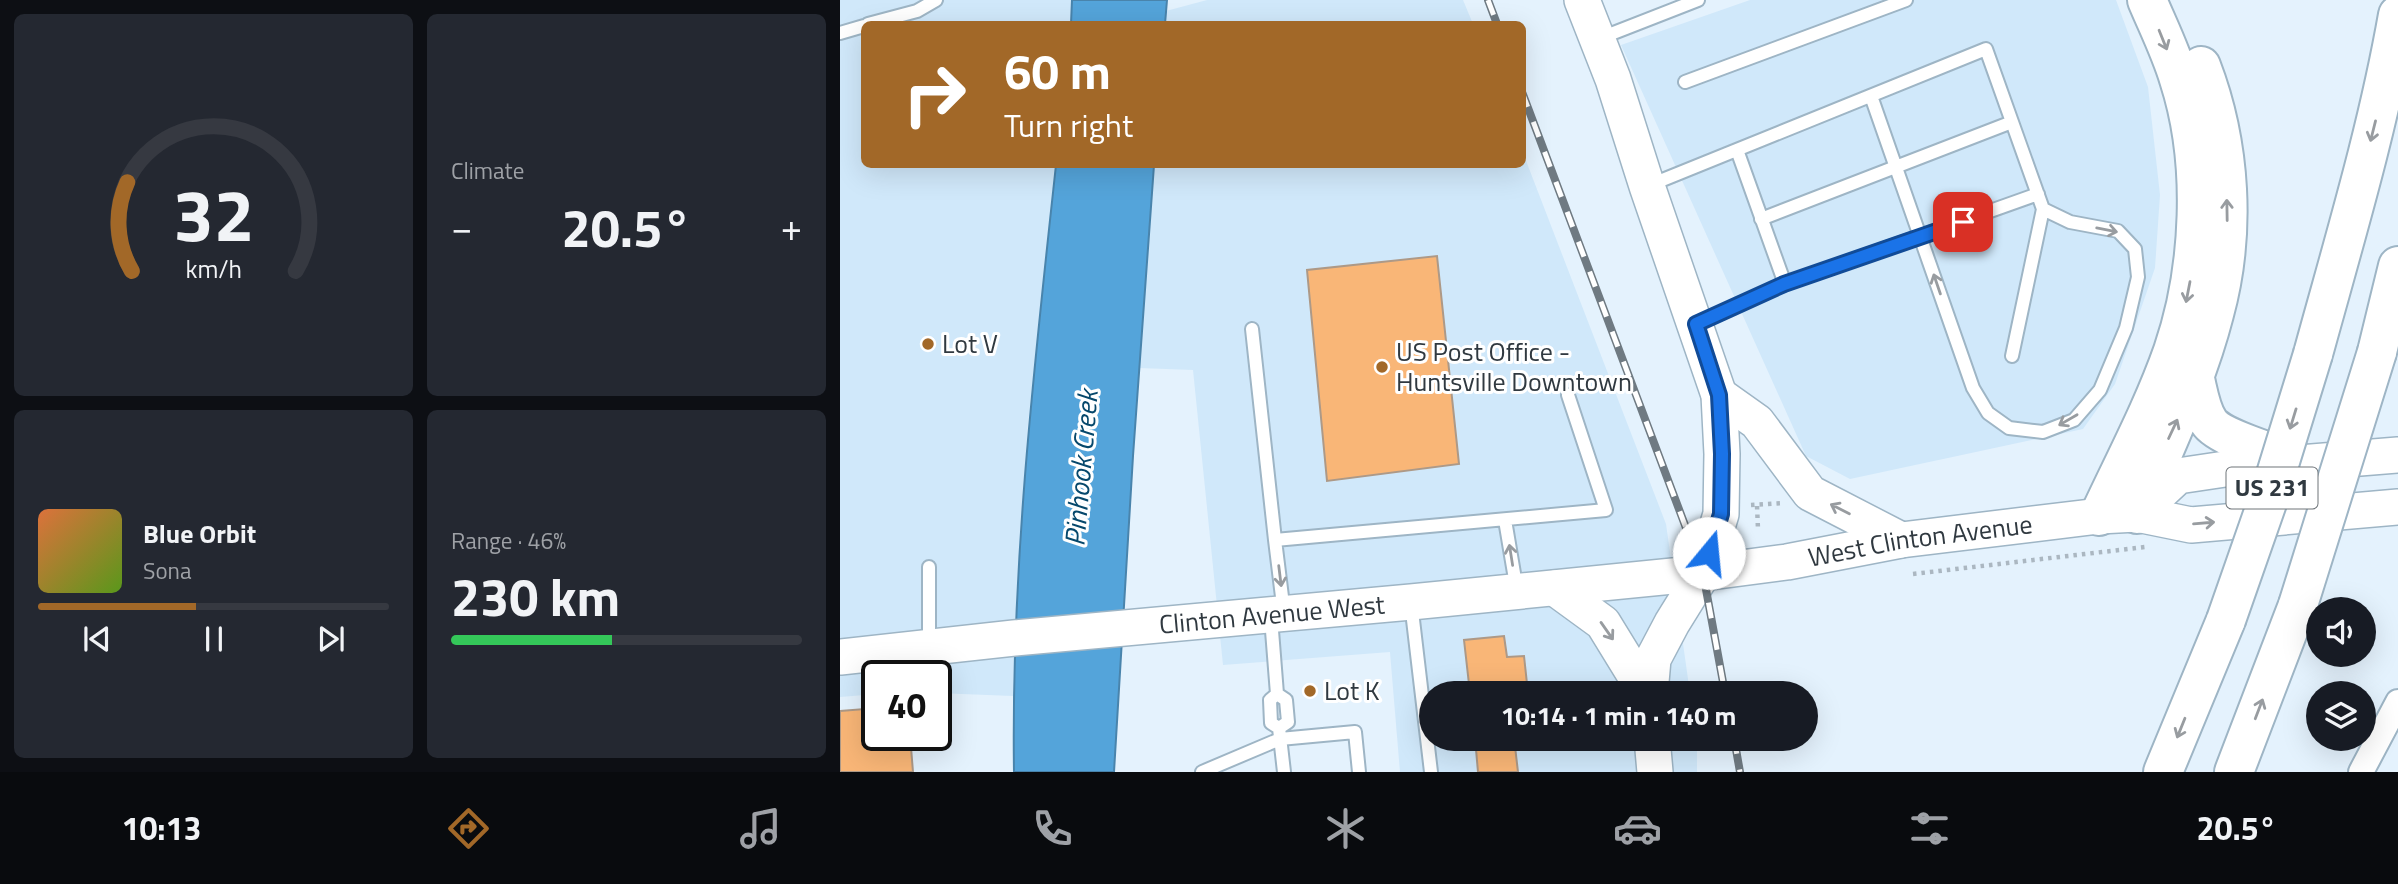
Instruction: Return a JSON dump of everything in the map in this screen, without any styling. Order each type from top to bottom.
[{"type":"highway","points":[[2099,516],[2173,350],[2188,293],[2194,250],[2195,175],[2189,121],[2179,79],[2147,0]]},
{"type":"highway","points":[[2137,514],[2177,422],[2209,334],[2222,280],[2226,247],[2227,195],[2218,126],[2203,71],[2176,0]]},
{"type":"highway","points":[[2384,0],[2389,65]]},
{"type":"highway","name":"US 231","points":[[2164,772],[2226,620],[2269,497],[2313,354],[2356,199],[2389,65],[2398,15]]},
{"type":"highway","name":"US 231","points":[[2234,772],[2298,606],[2377,352],[2398,265]]},
{"type":"highway","points":[[2194,375],[2210,425],[2238,440],[2298,462]]},
{"type":"street","points":[[1582,0],[1613,79],[1719,395],[1721,514],[1703,573],[1653,659],[1650,681]]},
{"type":"street","points":[[1719,395],[1758,422],[1810,493],[1901,540]]},
{"type":"street","points":[[2137,514],[2178,476],[2298,462],[2398,455]]},
{"type":"street","name":"West Clinton Avenue","points":[[1703,573],[1787,562],[1901,540],[2099,516],[2137,514],[2190,524],[2398,507]]},
{"type":"street","name":"Clinton Avenue West","points":[[840,657],[1703,573]]},
{"type":"street","points":[[1555,587],[1603,623],[1640,681]]},
{"type":"street","points":[[2361,772],[2398,702]]},
{"type":"street","points":[[1654,751],[1655,772]]},
{"type":"lane","points":[[880,21],[917,10],[936,0]]},
{"type":"lane","points":[[1598,39],[1698,0]]},
{"type":"lane","points":[[1685,82],[1906,0]]},
{"type":"lane","points":[[840,33],[861,27]]},
{"type":"lane","points":[[1647,186],[1986,50],[2043,209],[2012,356]]},
{"type":"lane","points":[[1871,96],[1973,388],[1988,413],[2009,428],[2043,432],[2074,420],[2100,390],[2126,327],[2138,277],[2135,249],[2118,231],[2070,222],[2043,209]]},
{"type":"lane","points":[[1761,219],[2012,122]]},
{"type":"lane","points":[[1737,150],[1784,284]]},
{"type":"lane","points":[[1696,324],[1784,284],[2038,194]]},
{"type":"lane","points":[[1202,772],[1223,768],[1280,733],[1288,722],[1286,700],[1277,694],[1275,540],[1252,329]]},
{"type":"lane","points":[[1275,540],[1606,510],[1568,396]]},
{"type":"lane","points":[[1505,520],[1517,591]]},
{"type":"lane","points":[[929,566],[929,648]]},
{"type":"lane","points":[[1411,602],[1431,772]]},
{"type":"lane","points":[[1280,733],[1355,732],[1359,772]]},
{"type":"lane","points":[[1280,733],[1284,772]]},
{"type":"path","points":[[1758,529],[1754,505],[1785,503],[1790,500]]},
{"type":"shaded area","name":"Lot V","points":[[840,0],[1072,0],[1071,21],[861,21],[861,168],[1056,168],[1028,424],[1013,696],[952,694],[952,660],[861,660],[861,695],[840,697]]},
{"type":"shaded area","points":[[1207,0],[1463,0],[1472,21],[1165,21],[1166,11]]},
{"type":"shaded area","points":[[1750,0],[2116,0],[2148,87],[2160,195],[2155,268],[2115,384],[2083,429],[1850,479],[1806,456],[1621,45]]},
{"type":"shaded area","points":[[1526,161],[1666,524],[1688,681],[1419,681],[1419,751],[1697,751],[1697,772],[1400,772],[1390,652],[1223,665],[1193,370],[1139,368],[1154,168],[1526,168]]},
{"type":"water","points":[[1072,0],[1167,0],[1165,21],[1071,21]]},
{"type":"water","name":"Pinhook Creek","points":[[1056,168],[1154,168],[1114,772],[1014,772],[1016,620],[1032,392]]},
{"type":"building","name":"US Post Office - Huntsville Downtown","points":[[1437,256],[1459,464],[1327,481],[1307,270]]},
{"type":"building","points":[[1504,636],[1507,657],[1524,656],[1527,681],[1469,681],[1464,640]]},
{"type":"building","points":[[861,709],[861,751],[911,751],[913,772],[840,772],[840,711]]},
{"type":"building","points":[[1476,751],[1516,751],[1518,772],[1478,772]]},
{"type":"railway","points":[[1488,0],[1496,21]]},
{"type":"railway","points":[[1526,103],[1703,573],[1723,681]]},
{"type":"railway","points":[[1736,751],[1740,772]]},
{"type":"place","name":"Lot V","points":[[928,344]]},
{"type":"place","name":"US Post Office - Huntsville Downtown","points":[[1382,367]]},
{"type":"place","name":"Lot K","points":[[1310,691]]},
{"type":"route","points":[[1709,553],[1721,514],[1719,395],[1696,324],[1784,284],[1963,222]]}]
